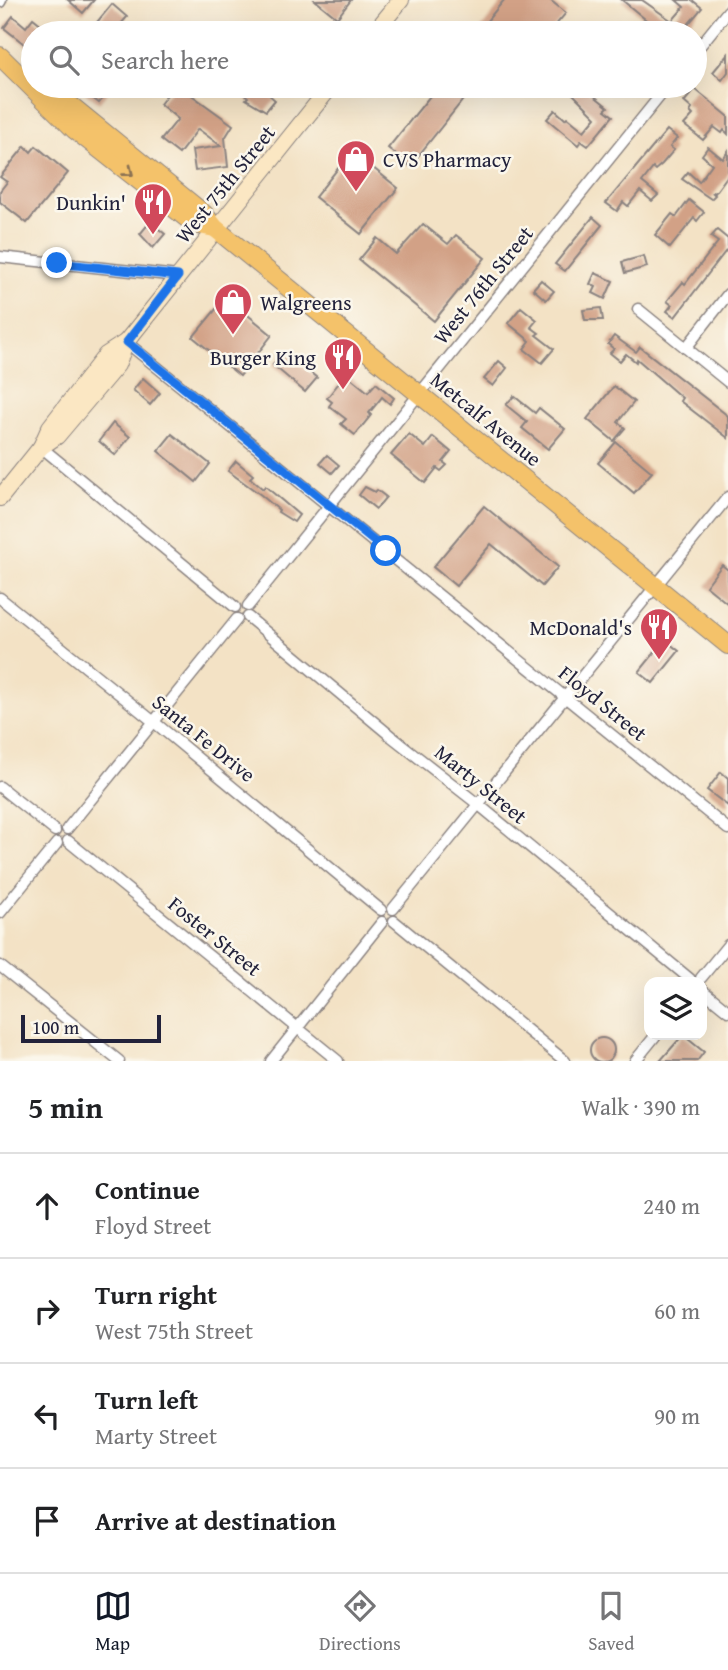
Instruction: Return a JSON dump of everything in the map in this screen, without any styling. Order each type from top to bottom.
[{"type":"main road","points":[[383,21],[401,0]]},
{"type":"main road","name":"Metcalf Avenue","points":[[0,54],[21,68]]},
{"type":"main road","name":"Metcalf Avenue","points":[[0,54],[21,75]]},
{"type":"main road","name":"Metcalf Avenue","points":[[43,98],[75,130],[194,224],[215,228]]},
{"type":"main road","name":"Metcalf Avenue","points":[[62,98],[204,214],[215,228],[728,645]]},
{"type":"main road","name":"West 75th Street","points":[[0,498],[41,447],[57,436],[117,365],[127,342],[215,228],[321,98]]},
{"type":"street","points":[[707,37],[728,11]]},
{"type":"street","name":"West 76th Street","points":[[0,914],[658,98]]},
{"type":"street","points":[[0,257],[178,276]]},
{"type":"street","points":[[686,348],[728,294]]},
{"type":"street","points":[[638,309],[728,382]]},
{"type":"street","name":"Floyd Street","points":[[127,342],[728,829]]},
{"type":"street","name":"Marty Street","points":[[41,447],[392,737],[689,977]]},
{"type":"street","points":[[271,1061],[728,497]]},
{"type":"street","name":"Santa Fe Drive","points":[[0,598],[565,1061]]},
{"type":"street","name":"Foster Street","points":[[0,787],[338,1061]]},
{"type":"street","points":[[696,977],[728,945]]},
{"type":"street","points":[[0,966],[119,1061]]},
{"type":"street","points":[[707,994],[728,1012]]},
{"type":"street","points":[[635,1061],[652,1040]]},
{"type":"building","points":[[68,0],[94,0],[83,13]]},
{"type":"building","points":[[315,0],[351,0],[337,18]]},
{"type":"building","points":[[504,0],[550,0],[566,13],[559,21],[487,21]]},
{"type":"building","points":[[622,0],[642,0],[672,21],[647,21]]},
{"type":"building","points":[[676,0],[692,0],[702,8],[691,21],[672,21],[684,7]]},
{"type":"building","points":[[112,4],[127,17],[124,21],[98,21]]},
{"type":"building","points":[[13,16],[21,23],[21,41],[4,28]]},
{"type":"building","points":[[728,54],[728,72],[722,80],[713,72]]},
{"type":"building","points":[[165,98],[196,98],[233,125],[225,138],[228,167],[195,171],[192,150],[221,146],[198,129],[179,154],[161,140],[178,119],[160,104]]},
{"type":"building","points":[[273,98],[275,100],[266,111],[246,99]]},
{"type":"building","points":[[428,98],[464,98],[410,166],[388,148]]},
{"type":"building","points":[[577,98],[597,98],[608,107],[605,110],[613,116],[588,146],[581,141],[578,145],[547,119],[555,110],[584,131],[596,117]]},
{"type":"building","points":[[687,98],[706,98],[728,116],[728,134],[714,127],[703,140],[684,125],[693,115],[690,112],[692,109],[684,102]]},
{"type":"building","points":[[667,130],[677,138],[670,147],[674,150],[655,170],[653,168],[642,182],[658,195],[652,201],[640,191],[628,206],[623,202],[617,211],[606,203]]},
{"type":"building","points":[[25,146],[31,152],[36,146],[68,173],[27,223],[0,202],[0,191],[7,182],[0,177]]},
{"type":"building","points":[[708,147],[723,159],[728,151],[728,175],[715,193],[712,192],[715,195],[711,199],[682,179],[688,172],[699,182],[712,164],[702,155]]},
{"type":"building","name":"CVS Pharmacy","points":[[352,151],[398,188],[361,234],[315,197]]},
{"type":"building","points":[[689,200],[704,212],[697,221],[694,218],[670,248],[655,235],[672,214],[676,217]]},
{"type":"building","points":[[593,217],[602,225],[565,271],[555,264]]},
{"type":"building","name":"Dunkin'","points":[[150,222],[165,234],[153,248],[140,234]]},
{"type":"building","points":[[423,224],[448,244],[456,235],[485,258],[434,321],[359,260],[377,238],[396,254]]},
{"type":"building","points":[[717,230],[728,239],[728,248],[675,317],[667,311],[672,305],[667,301],[683,282],[685,284],[718,242],[711,237]]},
{"type":"building","points":[[644,256],[647,267],[625,273],[622,262]]},
{"type":"building","points":[[595,273],[613,281],[605,299],[593,293],[596,287],[590,284]]},
{"type":"building","points":[[541,280],[554,291],[546,300],[533,289]]},
{"type":"building","name":"Walgreens","points":[[226,297],[272,335],[240,376],[193,337]]},
{"type":"building","points":[[521,307],[537,320],[531,327],[539,333],[536,335],[554,349],[542,363],[524,349],[530,341],[508,323]]},
{"type":"building","points":[[601,308],[603,320],[585,320],[583,310]]},
{"type":"building","points":[[614,336],[636,352],[640,347],[728,416],[728,438],[680,401],[682,398],[637,359],[636,362],[626,354],[620,361],[610,353],[614,349],[608,344]]},
{"type":"building","points":[[285,352],[317,378],[305,392],[273,365]]},
{"type":"building","points":[[499,361],[507,368],[493,386],[484,379]]},
{"type":"building","points":[[346,374],[368,392],[376,383],[394,398],[390,404],[382,397],[355,435],[341,424],[346,419],[329,406],[332,402],[327,398]]},
{"type":"building","points":[[143,378],[160,393],[150,405],[133,390]]},
{"type":"building","points":[[614,386],[634,402],[618,422],[625,428],[614,441],[587,419]]},
{"type":"building","points":[[514,396],[535,413],[539,408],[565,429],[548,449],[522,428],[527,422],[506,405]]},
{"type":"building","points":[[113,423],[130,437],[115,455],[99,441]]},
{"type":"building","points":[[172,434],[210,464],[196,482],[158,451]]},
{"type":"building","points":[[409,434],[425,447],[433,437],[451,452],[443,462],[447,465],[441,471],[437,468],[425,483],[391,455]]},
{"type":"building","points":[[616,442],[652,472],[634,493],[598,463]]},
{"type":"building","points":[[327,455],[339,465],[332,473],[320,463]]},
{"type":"building","points":[[236,461],[253,475],[250,478],[263,489],[265,486],[299,515],[294,522],[228,471]]},
{"type":"building","points":[[365,487],[375,492],[377,490],[386,497],[376,509],[359,495]]},
{"type":"building","points":[[484,506],[558,567],[542,586],[491,544],[456,586],[433,567]]},
{"type":"building","points":[[722,565],[728,570],[728,604],[706,586]]},
{"type":"building","name":"McDonald's","points":[[665,640],[679,651],[653,683],[639,672]]},
{"type":"building","points":[[721,772],[728,778],[728,806],[707,790]]},
{"type":"building","points":[[598,1039],[606,1039],[613,1046],[613,1054],[606,1061],[598,1061],[591,1054],[591,1046]]},
{"type":"building","points":[[679,1040],[689,1040],[704,1052],[697,1061],[660,1061]]},
{"type":"place","name":"CVS Pharmacy","points":[[356,193]]},
{"type":"place","name":"Dunkin'","points":[[153,236]]},
{"type":"place","name":"Walgreens","points":[[233,336]]},
{"type":"place","name":"Burger King","points":[[343,391]]},
{"type":"place","name":"McDonald's","points":[[659,661]]},
{"type":"route","points":[[57,263],[178,276],[127,342],[386,551]]}]
